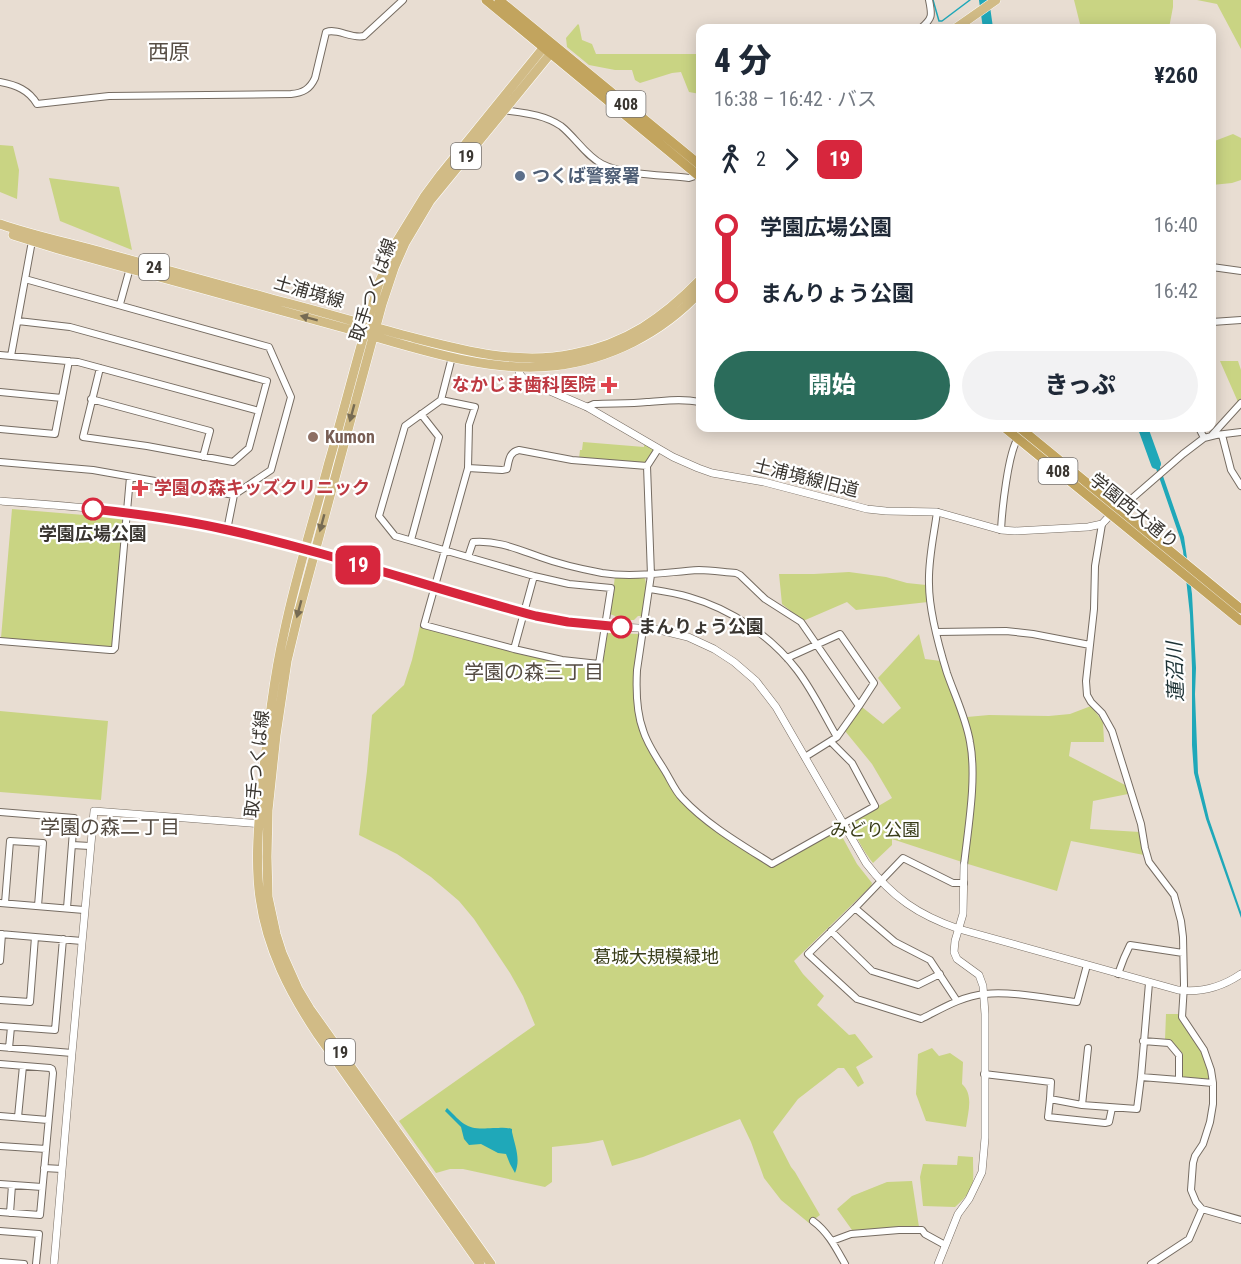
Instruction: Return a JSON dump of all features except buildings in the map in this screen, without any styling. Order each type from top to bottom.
[{"type":"highway","name":"408","points":[[486,0],[549,48],[696,169]]},
{"type":"highway","name":"408","points":[[499,0],[549,48]]},
{"type":"highway","name":"学園西大通り","points":[[1010,432],[1175,555],[1241,609]]},
{"type":"highway","name":"学園西大通り","points":[[1025,432],[1180,571],[1241,621]]},
{"type":"main road","points":[[962,24],[993,2]]},
{"type":"main road","name":"取手つくば線","points":[[480,1264],[297,1003],[282,974],[268,936],[260,897],[258,857],[286,661],[310,551],[370,331],[394,268],[415,224],[447,178],[549,48]]},
{"type":"main road","name":"土浦境線","points":[[0,224],[452,357],[503,366],[572,355],[612,344],[651,324],[696,284]]},
{"type":"main road","name":"土浦境線","points":[[0,230],[130,268],[370,331],[544,366],[574,363],[615,351],[664,324],[696,296]]},
{"type":"main road","name":"取手つくば線","points":[[263,824],[270,905],[279,944],[298,989],[324,1031],[491,1264]]},
{"type":"street","points":[[0,82],[23,89],[32,96],[37,104],[109,96],[300,93],[312,85],[315,78],[326,32],[331,30],[359,38],[364,36],[403,0]]},
{"type":"street","points":[[926,24],[932,14],[929,0]]},
{"type":"street","points":[[500,109],[534,114],[549,119],[561,127],[599,163],[612,168],[689,178],[696,174]]},
{"type":"street","points":[[11,356],[32,241]]},
{"type":"street","points":[[120,304],[130,268]]},
{"type":"street","points":[[1216,268],[1241,271]]},
{"type":"street","points":[[0,462],[93,470],[234,495],[271,470],[291,397],[269,347],[25,279]]},
{"type":"street","points":[[1216,322],[1241,320]]},
{"type":"street","points":[[18,321],[70,327],[267,381],[281,374]]},
{"type":"street","points":[[0,355],[69,361],[259,411]]},
{"type":"street","points":[[441,400],[475,407],[469,425],[468,468],[445,550],[434,587],[424,625],[562,660],[599,664],[611,588],[569,584],[534,576],[468,557],[445,550],[411,540],[395,536],[380,516],[405,426],[441,400],[452,357]]},
{"type":"street","points":[[0,429],[55,434],[69,361]]},
{"type":"street","name":"土浦境線旧道","points":[[518,362],[518,373],[529,382],[587,407],[658,449],[712,473],[764,482],[867,509],[937,512],[1001,530],[1088,527],[1102,524]]},
{"type":"street","points":[[100,368],[83,436],[233,462],[249,448],[267,381]]},
{"type":"street","points":[[0,393],[62,398]]},
{"type":"street","points":[[91,399],[210,431],[203,457]]},
{"type":"street","points":[[587,407],[594,404],[678,400],[696,401]]},
{"type":"street","points":[[1216,429],[1241,403]]},
{"type":"street","points":[[411,540],[439,437],[421,414]]},
{"type":"street","points":[[1203,432],[1208,437]]},
{"type":"street","points":[[1213,432],[1102,524],[1096,556],[1094,609],[1086,681],[1091,702],[1102,713],[1112,731],[1138,814],[1149,862],[1174,895],[1181,921],[1184,937],[1182,1017],[1204,1050],[1213,1083],[1210,1122],[1203,1144],[1193,1163],[1191,1190],[1202,1209],[1241,1220]]},
{"type":"street","points":[[1208,437],[1241,432]]},
{"type":"street","points":[[1222,435],[1231,470],[1241,486]]},
{"type":"street","points":[[1001,530],[1008,477],[1015,442],[1018,438]]},
{"type":"street","points":[[658,449],[647,466],[651,575],[637,677],[639,717],[643,732],[653,751],[681,797],[705,818],[772,864],[875,806],[852,762],[831,742]]},
{"type":"street","points":[[468,468],[507,469],[512,453],[519,450],[572,460],[647,466]]},
{"type":"street","points":[[0,641],[113,650],[115,648],[130,477]]},
{"type":"street","points":[[227,530],[234,495]]},
{"type":"street","points":[[0,501],[126,512],[227,530],[310,551],[524,613],[568,622],[666,631],[688,637],[714,649],[756,681],[770,698],[866,863],[880,881],[917,911],[935,921],[958,929],[1184,991],[1215,987],[1241,974]]},
{"type":"street","points":[[937,512],[930,559],[930,602],[947,673],[967,728],[971,748],[971,788],[964,865],[963,914],[954,946],[957,959],[979,975],[982,981],[985,1138],[982,1172],[969,1199],[958,1214],[938,1264]]},
{"type":"street","points":[[468,557],[473,542],[491,542],[542,558],[616,575],[651,575],[701,570],[736,573],[765,599],[801,622],[859,706]]},
{"type":"street","points":[[514,649],[534,576]]},
{"type":"street","points":[[649,589],[688,597],[720,609],[759,632],[788,658],[808,685],[837,737]]},
{"type":"street","points":[[937,632],[1006,631],[1090,645]]},
{"type":"street","points":[[788,658],[840,634],[874,683],[837,737],[805,757]]},
{"type":"street","points":[[54,1264],[94,811],[263,824]]},
{"type":"street","points":[[0,812],[74,818],[67,908]]},
{"type":"street","points":[[38,906],[43,843],[10,841],[3,903],[84,910]]},
{"type":"street","points":[[72,845],[90,846]]},
{"type":"street","points":[[964,882],[953,883],[903,858],[808,954],[857,999],[921,1019],[957,1001],[984,994],[1017,994],[1077,1002],[1087,965]]},
{"type":"street","points":[[855,908],[895,942],[930,960],[957,1001]]},
{"type":"street","points":[[831,931],[872,971],[918,985],[940,974]]},
{"type":"street","points":[[0,961],[1,934],[82,941]]},
{"type":"street","points":[[0,1000],[30,1002],[35,937]]},
{"type":"street","points":[[0,1026],[55,1030],[63,939]]},
{"type":"street","points":[[1118,974],[1130,945],[1183,953]]},
{"type":"street","points":[[1050,1098],[1082,1105],[1137,1109],[1149,983]]},
{"type":"street","points":[[9,1048],[11,1027]]},
{"type":"street","points":[[1143,1041],[1169,1043],[1179,1055],[1179,1080]]},
{"type":"street","points":[[0,1047],[72,1053]]},
{"type":"street","points":[[1082,1105],[1088,1048]]},
{"type":"street","points":[[0,1064],[52,1070],[40,1215],[0,1212]]},
{"type":"street","points":[[18,1117],[23,1066]]},
{"type":"street","points":[[984,1074],[1051,1082],[1048,1117],[1106,1123],[1109,1122],[1112,1108]]},
{"type":"street","points":[[1141,1077],[1213,1083]]},
{"type":"street","points":[[0,1116],[48,1120]]},
{"type":"street","points":[[0,1146],[46,1149]]},
{"type":"street","points":[[44,1168],[63,1169]]},
{"type":"street","points":[[0,1184],[42,1187]]},
{"type":"street","points":[[10,1213],[12,1185]]},
{"type":"street","points":[[1150,1264],[1189,1239],[1202,1209]]},
{"type":"street","points":[[813,1221],[832,1241],[845,1264]]},
{"type":"street","points":[[832,1241],[851,1234],[922,1230],[945,1245]]},
{"type":"street","points":[[0,1231],[39,1234],[36,1264]]},
{"type":"street","points":[[0,1262],[24,1264]]},
{"type":"green space","points":[[1074,0],[1173,0],[1170,24],[1080,24]]},
{"type":"green space","points":[[1197,0],[1241,0],[1241,49],[1217,4]]},
{"type":"green space","points":[[578,24],[582,40],[592,44],[596,54],[696,54],[696,93],[689,92],[681,72],[640,83],[635,80],[632,70],[615,70],[589,65],[567,47],[566,38]]},
{"type":"green space","points":[[1233,134],[1241,138],[1241,180],[1216,185],[1216,140]]},
{"type":"green space","points":[[0,145],[13,146],[19,170],[17,199],[0,192]]},
{"type":"green space","points":[[49,178],[119,187],[132,250],[60,221]]},
{"type":"green space","points":[[1220,361],[1238,361],[1241,370],[1241,399],[1238,402]]},
{"type":"green space","points":[[583,442],[644,447],[644,443],[655,449],[645,463],[579,459]]},
{"type":"green space","name":"学園広場公園","points":[[12,509],[123,520],[112,646],[1,638]]},
{"type":"green space","points":[[849,572],[926,585],[928,602],[856,610],[847,602],[803,621],[782,604],[779,574]]},
{"type":"green space","name":"まんりょう公園","points":[[615,576],[644,576],[646,591],[643,616],[638,616],[634,620],[616,620],[615,616],[610,614]]},
{"type":"green space","name":"葛城大規模緑地","points":[[420,626],[561,663],[601,667],[606,635],[609,633],[638,634],[633,682],[640,729],[678,797],[730,840],[772,868],[839,831],[857,864],[872,883],[871,886],[794,961],[824,996],[817,1005],[849,1035],[855,1034],[873,1057],[856,1067],[864,1083],[858,1087],[844,1068],[838,1068],[798,1099],[773,1132],[820,1215],[809,1223],[781,1200],[764,1178],[740,1119],[643,1157],[612,1166],[603,1140],[552,1147],[552,1182],[545,1187],[463,1169],[450,1169],[436,1173],[399,1121],[535,1025],[510,973],[474,919],[459,901],[431,877],[397,854],[359,835],[372,715],[404,685]]},
{"type":"green space","name":"みどり公園","points":[[919,634],[925,659],[941,661],[959,707],[969,743],[970,780],[962,862],[892,839],[892,845],[873,863],[857,837],[853,821],[892,798],[872,764],[845,731],[862,707],[883,724],[901,708],[878,678]]},
{"type":"green space","points":[[1091,706],[1103,722],[1104,742],[1071,742],[1069,756],[1127,786],[1128,794],[1093,801],[1090,829],[1140,832],[1144,855],[1071,841],[1057,891],[968,864],[975,755],[967,717],[1049,716],[1070,714]]},
{"type":"green space","points":[[0,711],[108,721],[101,800],[0,792]]},
{"type":"green space","points":[[1166,1014],[1178,1014],[1201,1051],[1209,1080],[1181,1076],[1183,1054],[1171,1041],[1165,1040]]},
{"type":"green space","points":[[932,1048],[939,1056],[950,1053],[963,1062],[962,1084],[969,1098],[966,1127],[926,1121],[916,1094],[918,1054]]},
{"type":"green space","points":[[958,1156],[973,1157],[973,1180],[967,1195],[955,1207],[923,1206],[920,1177],[923,1164],[957,1165]]},
{"type":"green space","points":[[912,1181],[919,1227],[852,1230],[837,1209],[852,1196],[887,1182]]},
{"type":"water","points":[[1154,450],[1184,537],[1192,594],[1198,773],[1209,819],[1241,912],[1241,918],[1206,819],[1194,773],[1190,615],[1183,551],[1150,451]]},
{"type":"water","points":[[447,1108],[467,1126],[512,1129],[517,1158],[515,1173],[506,1154],[498,1153],[481,1144],[469,1145],[464,1139],[461,1127],[445,1111]]},
{"type":"waterway","points":[[933,0],[939,21],[970,0]]},
{"type":"waterway","name":"蓮沼川","points":[[984,0],[987,24]]},
{"type":"waterway","name":"蓮沼川","points":[[1144,432],[1156,464]]},
{"type":"bus line","name":"19","points":[[93,509],[201,524],[331,557],[536,616],[568,622],[621,627]]},
{"type":"place","name":"つくば警察署","points":[[520,176]]},
{"type":"place","name":"なかじま歯科医院","points":[[609,385]]},
{"type":"place","name":"Kumon","points":[[313,437]]},
{"type":"place","name":"学園の森キッズクリニック","points":[[140,488]]},
{"type":"place","name":"学園広場公園","points":[[93,509]]},
{"type":"place","name":"まんりょう公園","points":[[621,627]]},
{"type":"district","name":"西原","points":[[169,52]]},
{"type":"district","name":"学園の森三丁目","points":[[534,672]]},
{"type":"district","name":"学園の森二丁目","points":[[110,827]]}]
